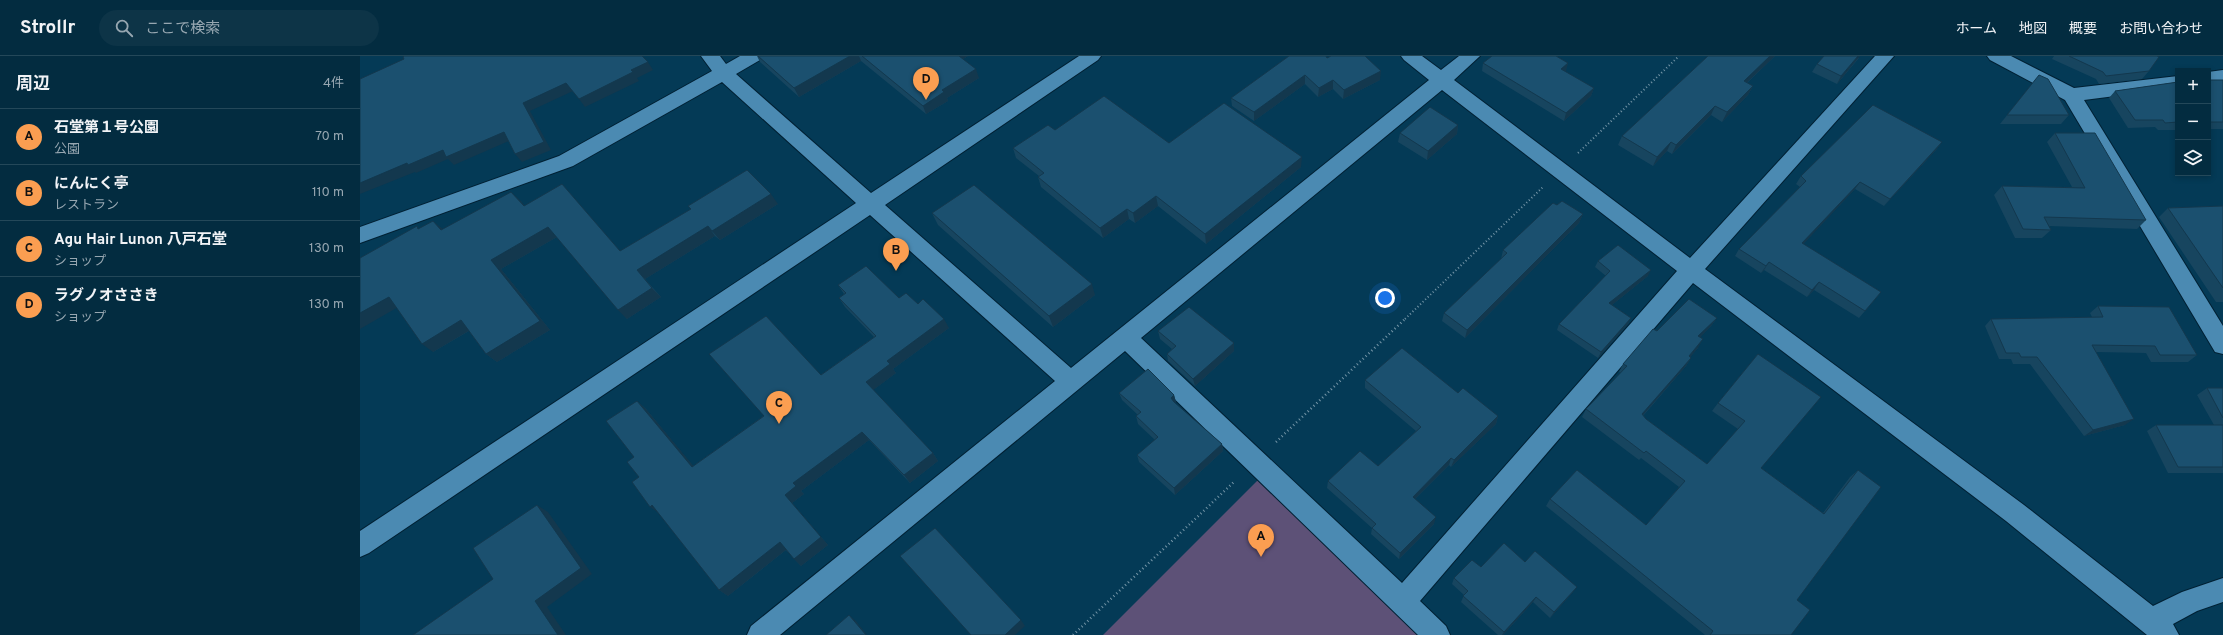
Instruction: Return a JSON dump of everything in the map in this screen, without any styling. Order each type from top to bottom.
[{"type":"street","points":[[710,56],[723,74],[1070,381]]},
{"type":"street","points":[[360,235],[566,161],[754,56]]},
{"type":"street","points":[[360,545],[1092,56]]},
{"type":"street","points":[[1410,56],[1691,270],[2015,513],[2159,628],[2191,600],[2223,590]]},
{"type":"street","points":[[760,635],[1070,381],[1471,56]]},
{"type":"street","points":[[1402,602],[1691,270],[1885,56]]},
{"type":"street","points":[[1996,56],[2072,95],[2223,345]]},
{"type":"street","points":[[2211,78],[2223,76]]},
{"type":"street","points":[[2072,95],[2175,82]]},
{"type":"street","points":[[1125,337],[1256,460],[1437,635]]},
{"type":"path","points":[[1072,635],[1679,56]]},
{"type":"shaded area","points":[[1260,478],[1421,635],[1103,635]]},
{"type":"building","points":[[404,56],[642,56],[648,62],[631,70],[633,72],[579,99],[566,83],[523,103],[544,142],[515,154],[504,132],[446,157],[443,150],[408,165],[407,163],[360,183],[360,79],[404,59]]},
{"type":"building","points":[[758,56],[850,56],[794,88]]},
{"type":"building","points":[[862,56],[959,56],[976,69],[942,90],[944,92],[923,106]]},
{"type":"building","points":[[1289,56],[1326,56],[1327,58],[1331,56],[1365,56],[1381,71],[1344,90],[1333,80],[1319,88],[1305,75],[1254,112],[1231,98]]},
{"type":"building","points":[[1492,56],[1556,56],[1568,63],[1561,69],[1594,88],[1566,113],[1483,63]]},
{"type":"building","points":[[1708,56],[1770,56],[1744,81],[1753,86],[1727,112],[1715,106],[1676,145],[1671,142],[1657,157],[1622,136]]},
{"type":"building","points":[[1824,56],[1858,56],[1841,76],[1817,64]]},
{"type":"building","points":[[2069,56],[2159,57],[2149,71],[2106,76],[2103,72]]},
{"type":"building","points":[[2039,75],[2048,79],[2069,115],[2007,115]]},
{"type":"building","points":[[2211,80],[2223,80],[2223,122],[2211,122]]},
{"type":"building","points":[[2175,82],[2175,122],[2165,123],[2163,120],[2135,120],[2115,91]]},
{"type":"building","points":[[1104,96],[1169,143],[1224,103],[1302,157],[1205,234],[1156,196],[1133,213],[1127,209],[1100,228],[1038,177],[1044,173],[1013,148],[1048,125],[1055,130]]},
{"type":"building","points":[[1873,105],[1942,142],[1890,199],[1860,182],[1802,243],[1881,292],[1865,311],[1819,282],[1812,290],[1769,262],[1766,266],[1739,249],[1806,181],[1801,176]]},
{"type":"building","points":[[1430,107],[1458,125],[1428,151],[1400,133]]},
{"type":"building","points":[[2055,133],[2095,133],[2146,220],[2044,217],[2051,230],[2023,229],[2002,186],[2085,188]]},
{"type":"building","points":[[747,170],[771,194],[712,231],[708,226],[637,270],[652,288],[618,310],[548,227],[491,260],[540,321],[486,354],[461,320],[422,344],[389,297],[360,313],[360,258],[417,226],[418,229],[433,221],[441,230],[511,192],[524,206],[562,184],[620,251],[691,209],[688,206]]},
{"type":"building","points":[[974,185],[1092,284],[1049,316],[932,213]]},
{"type":"building","points":[[1562,201],[1583,214],[1467,330],[1444,313],[1507,253],[1503,250],[1553,203],[1557,205]]},
{"type":"building","points":[[2223,206],[2223,288],[2168,208]]},
{"type":"building","points":[[1618,245],[1651,270],[1609,303],[1631,318],[1601,352],[1559,324],[1610,271],[1598,261]]},
{"type":"building","points":[[866,266],[899,298],[906,293],[918,304],[923,299],[944,319],[887,361],[890,364],[866,382],[933,453],[904,475],[862,432],[793,483],[796,486],[785,495],[821,537],[794,559],[780,542],[719,590],[652,505],[650,507],[632,482],[639,477],[627,462],[634,457],[606,421],[637,401],[692,467],[764,416],[709,354],[766,316],[821,375],[876,336],[839,298],[846,293],[838,285]]},
{"type":"building","points":[[1689,299],[1717,318],[1698,336],[1703,339],[1689,356],[1691,358],[1642,414],[1646,419],[1707,464],[1745,421],[1718,403],[1758,354],[1821,397],[1761,468],[1824,514],[1858,470],[1881,487],[1797,600],[1810,610],[1791,635],[1710,635],[1713,631],[1550,499],[1577,470],[1646,525],[1685,481],[1646,451],[1644,453],[1586,409],[1627,366],[1623,364],[1653,329],[1657,331]]},
{"type":"building","points":[[2098,306],[2169,307],[2197,355],[2160,355],[2155,346],[2092,345],[2134,419],[2093,430],[2037,357],[2021,357],[2019,353],[2006,353],[1991,319],[2103,317]]},
{"type":"building","points":[[1189,307],[1234,343],[1193,379],[1167,354],[1176,346],[1158,331]]},
{"type":"building","points":[[1402,348],[1458,393],[1463,388],[1498,416],[1454,460],[1451,458],[1413,497],[1436,517],[1400,553],[1372,528],[1376,524],[1328,481],[1360,451],[1378,466],[1421,427],[1365,380]]},
{"type":"building","points":[[1148,369],[1174,395],[1171,398],[1174,402],[1222,444],[1174,488],[1137,455],[1158,437],[1136,416],[1141,412],[1119,393]]},
{"type":"building","points":[[2207,388],[2223,388],[2223,418]]},
{"type":"building","points":[[2156,425],[2223,425],[2223,467],[2178,467]]},
{"type":"building","points":[[537,505],[581,568],[535,601],[558,635],[413,635],[493,579],[473,548]]},
{"type":"building","points":[[935,528],[1021,620],[1005,635],[971,635],[900,556]]},
{"type":"building","points":[[1504,543],[1525,562],[1535,551],[1577,587],[1554,612],[1536,597],[1504,632],[1463,596],[1468,591],[1454,578],[1472,560],[1481,567]]},
{"type":"building","points":[[849,615],[866,635],[826,635]]},
{"type":"place","name":"ラグノオささき","points":[[926,100]]},
{"type":"place","name":"にんにく亭","points":[[896,271]]},
{"type":"place","name":"Agu Hair Lunon 八戸石堂","points":[[779,424]]},
{"type":"place","name":"石堂第１号公園","points":[[1261,557]]}]
